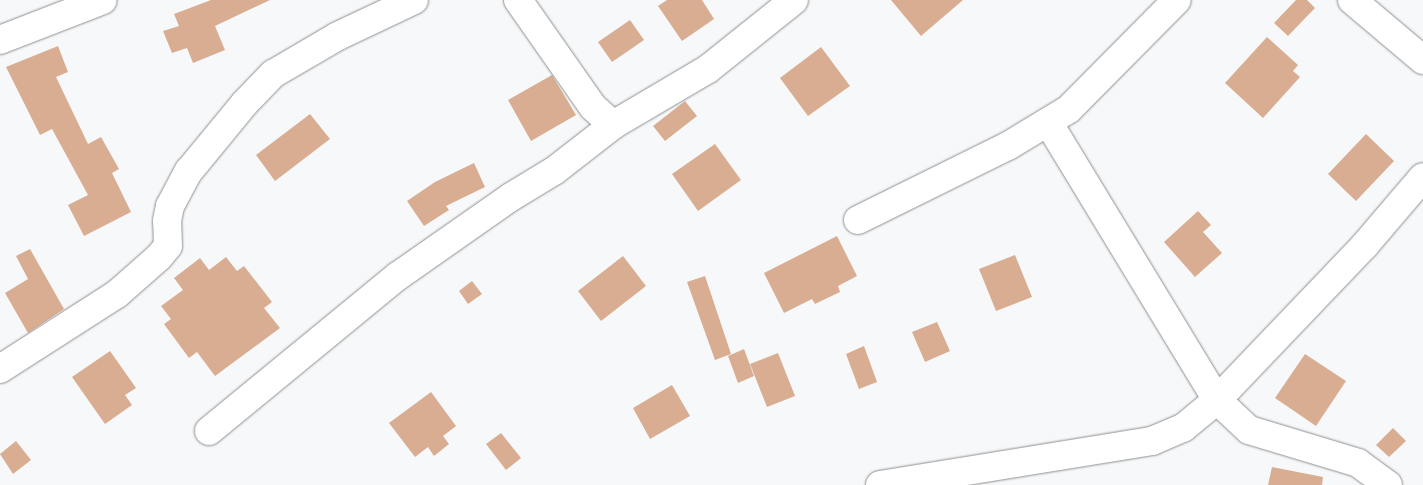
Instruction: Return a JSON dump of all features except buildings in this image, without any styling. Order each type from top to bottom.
[{"type":"street","points":[[0,40],[104,0]]},
{"type":"street","points":[[0,369],[117,294],[160,256],[168,246],[167,221],[170,206],[188,171],[273,74],[338,36],[414,0]]},
{"type":"street","points":[[518,0],[593,107],[613,125]]},
{"type":"street","points":[[209,432],[398,276],[511,197],[554,170],[613,125],[708,69],[794,0]]},
{"type":"street","points":[[858,220],[1008,146],[1069,109],[1177,0]]},
{"type":"street","points":[[1352,0],[1423,60]]},
{"type":"street","points":[[1048,122],[1217,400],[1249,430],[1358,463],[1388,485]]},
{"type":"street","points":[[880,485],[1152,441],[1183,428],[1217,400],[1365,245],[1423,177]]}]
